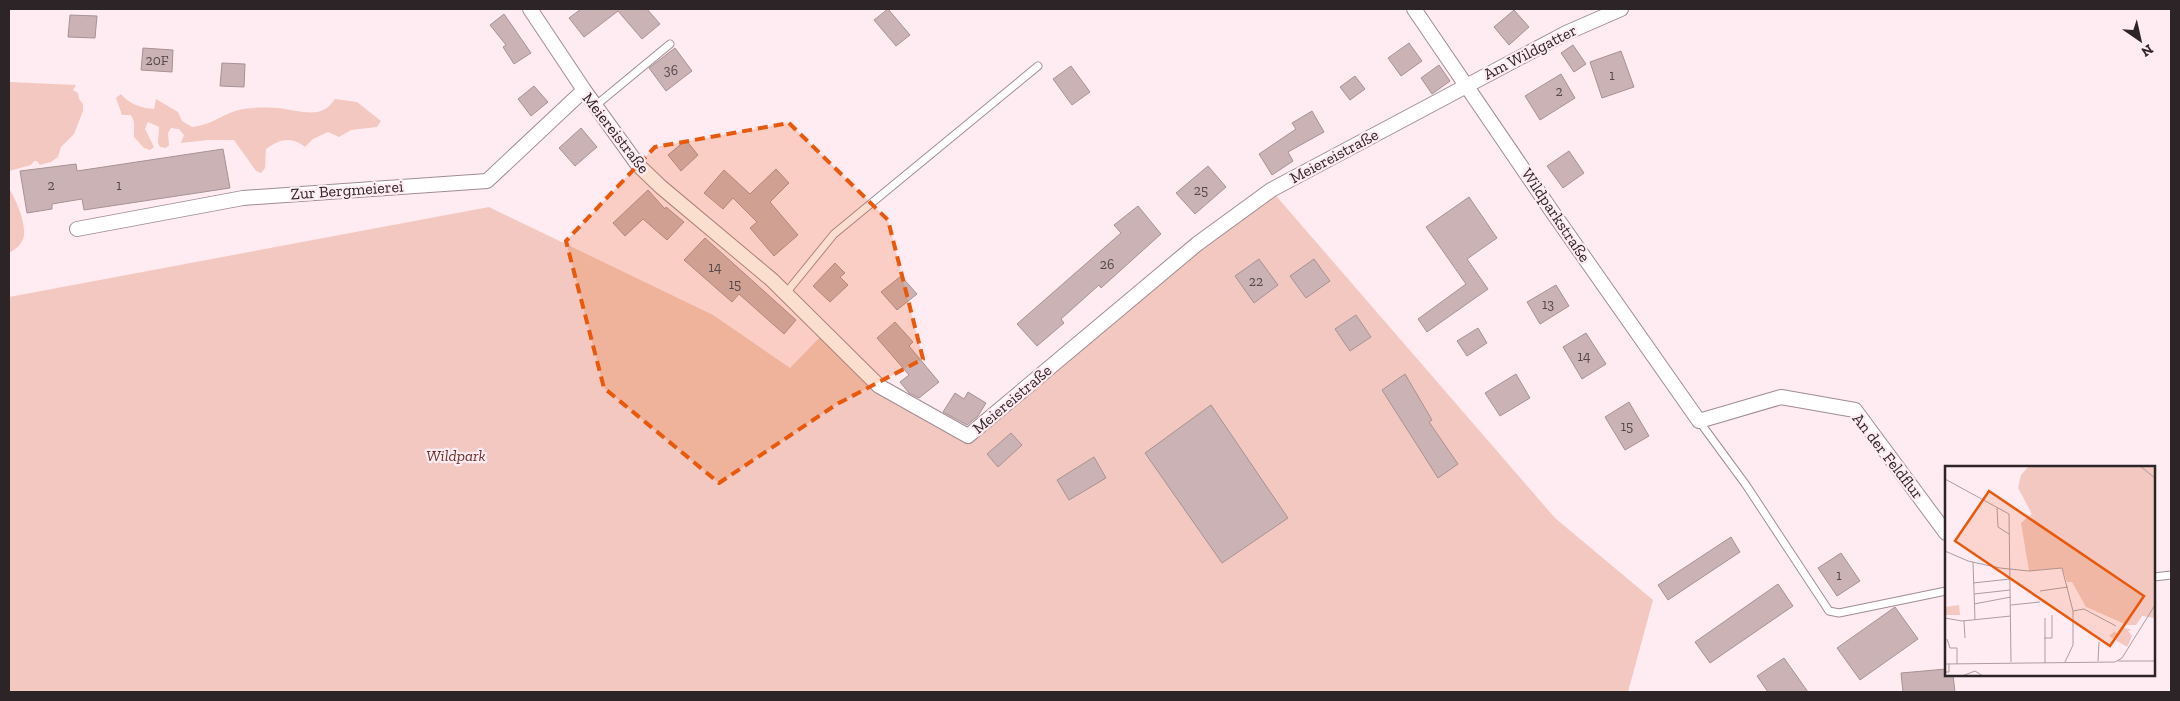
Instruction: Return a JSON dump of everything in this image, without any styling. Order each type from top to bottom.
[{"type":"street","name":"Meiereistraße","points":[[530,9],[595,106],[638,164],[661,187],[786,293],[879,386],[968,436],[1197,244],[1271,190],[1468,84]]},
{"type":"street","name":"Wildparkstraße","points":[[1414,9],[1468,84],[1551,210],[1699,421]]},
{"type":"street","name":"Am Wildgatter","points":[[1468,84],[1566,33],[1621,9]]},
{"type":"street","name":"Zur Bergmeierei","points":[[77,230],[242,198],[487,181],[584,90]]},
{"type":"street","name":"An der Feldflur","points":[[1699,421],[1781,397],[1855,410],[1945,532]]},
{"type":"lane","points":[[595,106],[670,44]]},
{"type":"lane","points":[[786,293],[834,234],[1038,66]]},
{"type":"lane","points":[[1699,421],[1746,485],[1830,611],[1840,613],[1945,591]]},
{"type":"lane","points":[[2155,577],[2171,576]]},
{"type":"highlighted area","points":[[789,123],[888,220],[923,359],[837,404],[719,483],[604,388],[566,241],[655,147]]},
{"type":"green space","points":[[9,82],[76,85],[73,90],[78,93],[79,99],[83,104],[83,111],[74,134],[61,147],[58,157],[51,162],[40,165],[37,161],[34,161],[31,165],[9,171]]},
{"type":"green space","points":[[121,94],[132,103],[154,109],[156,99],[178,112],[182,121],[192,127],[205,124],[235,111],[246,109],[273,108],[317,112],[329,106],[335,99],[357,102],[381,121],[377,127],[351,130],[339,137],[328,132],[313,139],[305,147],[290,140],[276,143],[266,149],[265,168],[261,173],[256,171],[234,140],[181,143],[184,135],[179,129],[171,128],[168,133],[169,145],[166,148],[160,147],[158,143],[159,127],[148,122],[145,129],[154,147],[150,150],[144,148],[134,137],[134,122],[131,115],[122,115],[116,98]]},
{"type":"green space","points":[[9,189],[20,213],[24,234],[19,246],[9,253]]},
{"type":"green space","name":"Wildpark","points":[[1271,190],[1555,518],[1653,600],[1628,692],[9,692],[9,297],[489,207],[713,315],[790,368],[826,331],[869,378],[968,436]]},
{"type":"building","points":[[581,9],[647,9],[660,24],[642,39],[618,11],[584,37],[569,18]]},
{"type":"building","points":[[888,9],[910,35],[896,46],[874,20]]},
{"type":"building","points":[[1514,10],[1529,27],[1509,45],[1494,27]]},
{"type":"building","points":[[504,14],[531,53],[514,64],[503,47],[506,45],[490,25]]},
{"type":"building","points":[[70,15],[97,16],[95,38],[68,37]]},
{"type":"building","points":[[1409,43],[1422,61],[1401,76],[1388,58]]},
{"type":"building","points":[[1573,45],[1586,64],[1574,72],[1561,53]]},
{"type":"building","points":[[143,48],[173,50],[172,72],[141,70]]},
{"type":"building","points":[[675,48],[692,71],[666,91],[649,68]]},
{"type":"building","points":[[1621,51],[1634,87],[1602,98],[1590,62]]},
{"type":"building","points":[[222,63],[245,64],[244,87],[220,86]]},
{"type":"building","points":[[1439,65],[1450,81],[1432,94],[1421,78]]},
{"type":"building","points":[[1071,66],[1090,92],[1072,105],[1053,79]]},
{"type":"building","points":[[1561,74],[1575,98],[1540,120],[1525,96]]},
{"type":"building","points":[[1355,76],[1365,89],[1350,100],[1340,87]]},
{"type":"building","points":[[534,86],[548,102],[531,116],[518,99]]},
{"type":"building","points":[[1312,111],[1324,132],[1288,152],[1293,161],[1272,175],[1259,154],[1296,129],[1292,123]]},
{"type":"building","points":[[581,128],[597,147],[575,166],[559,148]]},
{"type":"building","points":[[686,140],[698,155],[681,171],[668,155]]},
{"type":"building","points":[[223,149],[230,188],[84,210],[82,199],[52,204],[52,209],[27,213],[20,171],[76,164],[77,171]]},
{"type":"building","points":[[1569,151],[1584,173],[1563,188],[1547,166]]},
{"type":"building","points":[[1208,166],[1226,187],[1195,214],[1176,193]]},
{"type":"building","points":[[776,169],[789,183],[770,202],[798,235],[774,256],[750,228],[757,222],[733,198],[723,209],[704,193],[724,170],[750,194]]},
{"type":"building","points":[[648,190],[665,209],[666,207],[684,222],[667,240],[643,219],[625,236],[613,223]]},
{"type":"building","points":[[1469,197],[1497,238],[1467,259],[1488,289],[1427,332],[1418,319],[1466,284],[1426,227]]},
{"type":"building","points":[[1138,206],[1161,234],[1101,288],[1099,285],[1061,319],[1064,323],[1037,346],[1017,324],[1121,233],[1114,225]]},
{"type":"building","points":[[705,238],[796,320],[784,334],[739,294],[732,302],[684,260]]},
{"type":"building","points":[[1259,259],[1278,285],[1254,303],[1235,276]]},
{"type":"building","points":[[1314,259],[1330,281],[1306,298],[1290,276]]},
{"type":"building","points":[[835,263],[845,273],[840,277],[848,285],[830,302],[813,286]]},
{"type":"building","points":[[901,276],[917,294],[897,310],[881,292]]},
{"type":"building","points":[[1556,285],[1569,306],[1540,324],[1527,302]]},
{"type":"building","points":[[1356,315],[1371,337],[1350,351],[1335,329]]},
{"type":"building","points":[[895,322],[913,342],[909,346],[939,382],[919,398],[909,393],[900,382],[909,375],[877,338]]},
{"type":"building","points":[[1478,328],[1487,343],[1467,356],[1457,341]]},
{"type":"building","points":[[1586,333],[1606,364],[1582,379],[1563,347]]},
{"type":"building","points":[[1405,374],[1432,420],[1429,422],[1458,464],[1438,478],[1382,390]]},
{"type":"building","points":[[1516,374],[1530,398],[1500,416],[1485,393]]},
{"type":"building","points":[[968,392],[986,403],[978,416],[967,425],[943,412],[955,393],[964,399]]},
{"type":"building","points":[[1629,402],[1649,436],[1625,450],[1605,417]]},
{"type":"building","points":[[1211,405],[1288,518],[1222,563],[1145,453]]},
{"type":"building","points":[[1011,433],[1022,445],[998,467],[987,454]]},
{"type":"building","points":[[1094,457],[1106,478],[1069,500],[1057,480]]},
{"type":"building","points":[[1731,537],[1740,552],[1668,600],[1658,585]]},
{"type":"building","points":[[1841,553],[1860,581],[1837,596],[1818,568]]},
{"type":"building","points":[[1778,584],[1793,606],[1710,663],[1695,642]]},
{"type":"building","points":[[1895,607],[1918,639],[1860,680],[1837,648]]},
{"type":"building","points":[[1784,658],[1808,692],[1768,692],[1757,676]]},
{"type":"building","points":[[1945,669],[1945,676],[1953,676],[1955,692],[1903,692],[1901,673]]}]
